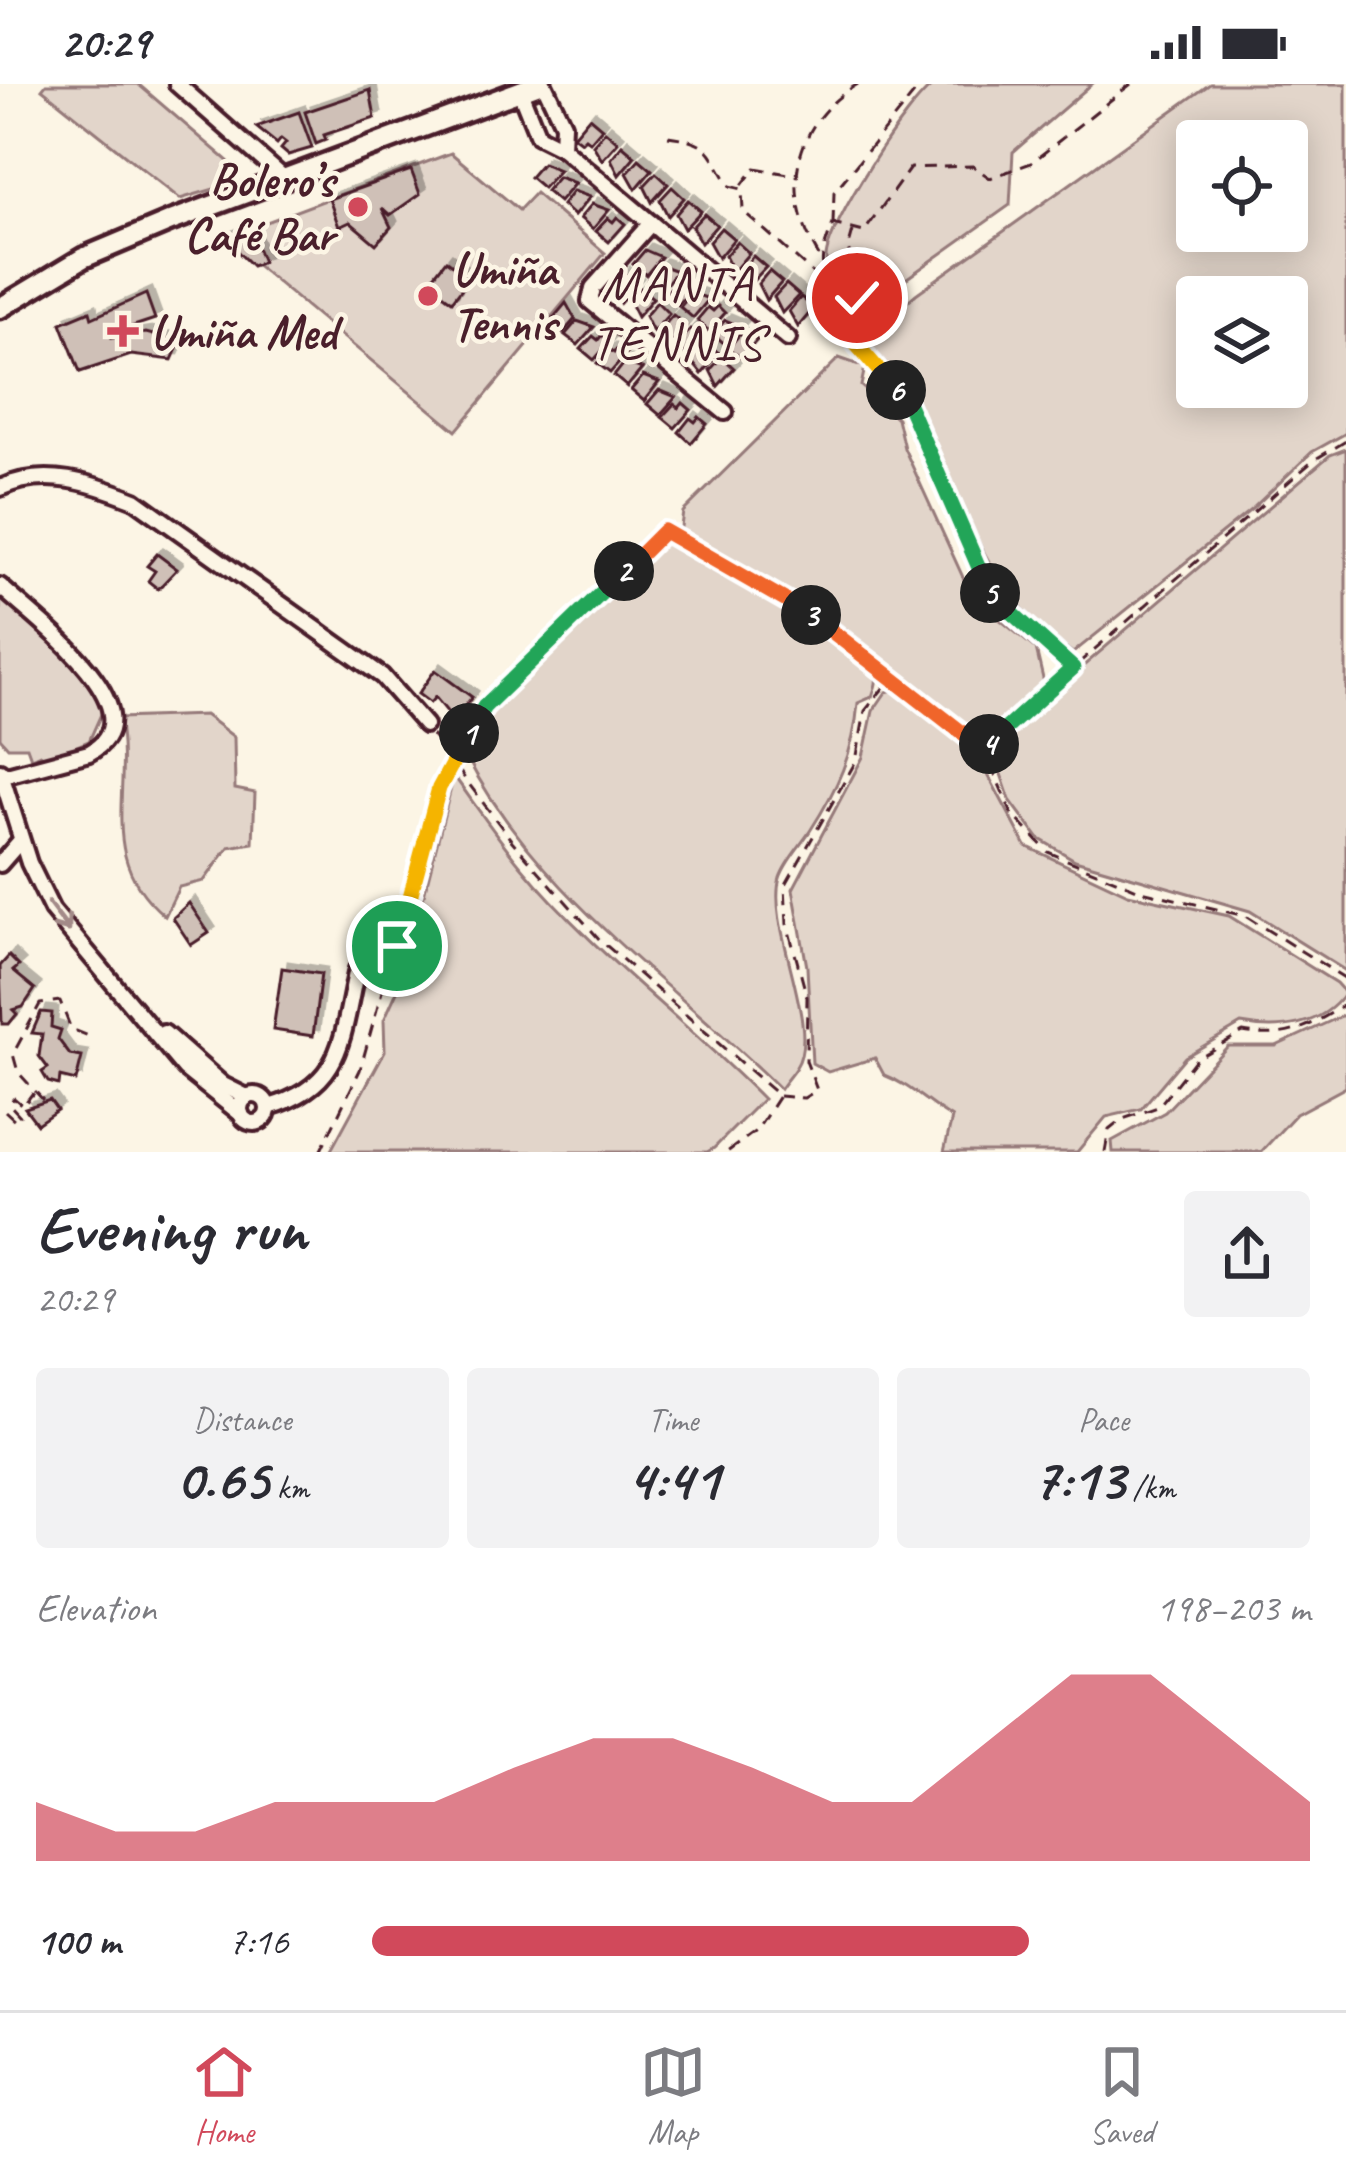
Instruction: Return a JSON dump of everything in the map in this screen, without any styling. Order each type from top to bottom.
[{"type":"main road","points":[[0,308],[83,258],[542,84]]},
{"type":"street","points":[[542,84],[563,124],[562,148]]},
{"type":"street","points":[[186,87],[286,180]]},
{"type":"street","points":[[521,94],[538,136],[562,148],[788,339]]},
{"type":"street","points":[[651,223],[591,291],[590,301],[725,412]]},
{"type":"street","points":[[0,488],[40,477],[72,480],[135,500],[382,676],[425,724]]},
{"type":"street","points":[[0,586],[67,643],[94,675],[110,724],[102,746],[89,753],[2,774],[21,840],[52,910],[147,1018],[241,1114],[256,1124],[264,1120],[269,1107]]},
{"type":"street","points":[[0,864],[21,840]]},
{"type":"street","points":[[269,1107],[296,1100],[321,1082],[342,1040],[357,969]]},
{"type":"street","points":[[211,1085],[247,1097],[261,1096],[269,1107]]},
{"type":"street","points":[[241,1114],[247,1097]]},
{"type":"path","points":[[826,284],[819,257],[800,225],[803,136],[820,113],[858,84]]},
{"type":"path","points":[[819,257],[833,224],[829,207],[842,179],[922,84]]},
{"type":"path","points":[[833,224],[864,232],[875,223],[910,168],[973,166],[990,178],[1014,174],[1131,84]]},
{"type":"path","points":[[668,136],[714,151],[730,186],[742,189]]},
{"type":"path","points":[[800,176],[754,168],[745,175],[743,211],[854,311]]},
{"type":"path","points":[[853,230],[848,250],[860,283],[854,311],[856,344],[907,402],[987,591],[1073,668]]},
{"type":"path","points":[[983,749],[1314,460],[1346,440]]},
{"type":"path","points":[[320,1152],[360,1070],[439,788],[453,761],[484,707],[664,531],[796,605],[983,749],[1012,814],[1048,852],[1142,891],[1245,916],[1346,980]]},
{"type":"path","points":[[439,746],[512,841],[599,940],[778,1096],[804,1098],[817,1090],[806,1060],[806,998],[787,924],[785,886],[856,760],[865,712],[892,676]]},
{"type":"path","points":[[5,1111],[16,1121],[20,1116],[9,1104],[14,1098],[23,1106],[32,1094],[40,1103],[44,1100],[18,1072],[13,1054],[40,1004],[60,1001],[71,1029],[94,1038]]},
{"type":"path","points":[[1105,1152],[1109,1130],[1123,1118],[1159,1107],[1196,1059],[1244,1032],[1278,1039],[1346,1004]]},
{"type":"path","points":[[727,1152],[757,1130],[778,1096]]},
{"type":"shaded area","points":[[46,84],[138,84],[229,162],[231,184],[180,199],[42,89]]},
{"type":"shaded area","points":[[935,84],[1092,84],[1013,152],[1010,205],[903,281],[864,321],[830,276],[826,258],[830,243],[889,138]]},
{"type":"shaded area","points":[[1210,84],[1346,84],[1346,433],[1312,452],[1253,508],[1073,653],[1040,627],[993,568],[911,397],[864,339],[916,294]]},
{"type":"shaded area","name":"Umiña Tennis","points":[[451,153],[519,210],[535,193],[605,253],[456,431],[224,238]]},
{"type":"shaded area","points":[[839,358],[865,367],[861,386],[897,418],[904,448],[972,597],[1036,649],[1044,683],[985,742],[822,611],[680,534],[683,512]]},
{"type":"shaded area","points":[[1346,449],[1346,971],[1250,911],[1075,860],[1038,838],[1010,800],[991,745],[1330,455]]},
{"type":"shaded area","points":[[659,540],[809,619],[861,656],[876,677],[872,697],[858,703],[853,738],[836,785],[780,878],[780,922],[799,1002],[802,1050],[780,1089],[567,892],[494,803],[464,752],[493,706]]},
{"type":"shaded area","points":[[0,593],[63,646],[89,678],[101,714],[89,741],[47,759],[40,754],[31,758],[27,747],[8,747],[0,738]]},
{"type":"shaded area","points":[[901,688],[978,756],[1026,846],[1128,894],[1229,916],[1345,993],[1312,1020],[1270,1027],[1241,1024],[1185,1057],[1141,1109],[1106,1117],[1077,1152],[944,1152],[952,1118],[884,1075],[875,1058],[828,1072],[812,1063],[807,967],[793,889],[863,757],[873,711],[886,692]]},
{"type":"shaded area","points":[[205,715],[234,737],[235,789],[255,793],[253,843],[229,847],[204,881],[179,887],[165,916],[144,894],[123,848],[119,718]]},
{"type":"shaded area","points":[[454,776],[549,897],[763,1099],[714,1148],[707,1152],[330,1152],[385,1051],[384,1020],[403,978]]},
{"type":"shaded area","points":[[1346,1014],[1346,1087],[1296,1114],[1261,1152],[1113,1152],[1112,1141],[1165,1112],[1228,1046],[1276,1046]]},
{"type":"building","points":[[370,90],[375,118],[324,135],[326,140],[316,144],[305,112]]},
{"type":"building","points":[[299,112],[312,148],[288,155],[281,149],[286,143],[281,139],[277,144],[256,127]]},
{"type":"building","points":[[589,117],[602,128],[590,142],[585,138],[581,142],[573,136]]},
{"type":"building","points":[[605,131],[618,142],[602,160],[593,145]]},
{"type":"building","points":[[622,145],[635,156],[619,175],[611,159]]},
{"type":"building","points":[[639,159],[652,170],[636,189],[627,173]]},
{"type":"building","points":[[542,163],[559,170],[543,188],[530,177]]},
{"type":"building","name":"Bolero’s Café Bar","points":[[411,170],[420,194],[390,215],[382,208],[391,227],[376,244],[350,222],[339,227],[329,199]]},
{"type":"building","points":[[656,173],[668,184],[652,202],[644,186]]},
{"type":"building","points":[[558,177],[575,183],[559,202],[546,191]]},
{"type":"building","points":[[672,187],[684,198],[668,216],[660,200]]},
{"type":"building","points":[[573,191],[590,197],[574,216],[562,205]]},
{"type":"building","points":[[688,200],[701,211],[684,229],[676,214]]},
{"type":"building","points":[[592,204],[609,210],[593,229],[580,218]]},
{"type":"building","points":[[704,214],[717,225],[701,243],[692,227]]},
{"type":"building","points":[[617,217],[625,224],[609,242],[596,231],[608,218],[613,222]]},
{"type":"building","points":[[249,228],[263,262],[252,266],[224,238]]},
{"type":"building","points":[[721,228],[734,239],[718,258],[709,242]]},
{"type":"building","points":[[737,242],[749,253],[733,272],[725,256]]},
{"type":"building","points":[[645,250],[661,257],[646,275],[633,264]]},
{"type":"building","points":[[753,256],[766,267],[749,285],[741,270]]},
{"type":"building","points":[[446,260],[470,278],[452,301],[428,283]]},
{"type":"building","points":[[660,265],[677,271],[661,290],[648,279]]},
{"type":"building","points":[[769,271],[782,282],[766,300],[758,284]]},
{"type":"building","points":[[624,273],[637,284],[620,303],[612,287]]},
{"type":"building","points":[[686,279],[694,286],[678,305],[665,294],[677,280],[682,284]]},
{"type":"building","points":[[786,284],[799,295],[782,313],[774,297]]},
{"type":"building","points":[[640,288],[653,298],[637,317],[629,301]]},
{"type":"building","points":[[692,293],[709,299],[693,318],[680,307]]},
{"type":"building","points":[[146,294],[155,319],[110,334],[112,338],[146,333],[180,342],[172,360],[131,355],[80,372],[61,323],[90,311],[92,318]]},
{"type":"building","points":[[801,297],[814,308],[798,327],[789,311]]},
{"type":"building","points":[[657,302],[669,314],[653,332],[645,316]]},
{"type":"building","points":[[566,303],[575,319],[563,333],[550,322]]},
{"type":"building","points":[[718,306],[725,313],[709,331],[697,320],[708,307],[713,311]]},
{"type":"building","points":[[673,315],[686,326],[670,345],[661,329]]},
{"type":"building","points":[[725,320],[742,327],[726,345],[713,334]]},
{"type":"building","points":[[577,321],[594,327],[578,345],[565,335]]},
{"type":"building","points":[[690,329],[698,336],[692,343],[704,353],[710,346],[719,353],[702,374],[677,344]]},
{"type":"building","points":[[749,333],[757,340],[741,358],[728,348],[740,334],[745,338]]},
{"type":"building","points":[[602,335],[610,342],[594,360],[581,349],[593,336],[598,340]]},
{"type":"building","points":[[618,348],[626,355],[610,373],[597,363],[609,349],[614,353]]},
{"type":"building","points":[[722,357],[734,368],[718,386],[710,370]]},
{"type":"building","points":[[625,362],[642,369],[627,387],[614,376]]},
{"type":"building","points":[[643,376],[659,382],[644,401],[631,390]]},
{"type":"building","points":[[659,390],[676,397],[660,415],[647,404]]},
{"type":"building","points":[[683,403],[691,410],[675,428],[662,417],[674,404],[679,408]]},
{"type":"building","points":[[699,417],[707,424],[691,443],[679,432],[690,418],[695,422]]},
{"type":"building","points":[[157,554],[177,569],[158,589],[148,581],[155,571],[147,566]]},
{"type":"building","points":[[435,670],[472,697],[454,720],[435,697],[430,703],[418,694]]},
{"type":"building","points":[[189,903],[209,933],[191,945],[173,918]]},
{"type":"building","points":[[9,956],[19,966],[13,971],[35,989],[23,1007],[13,1010],[17,1014],[9,1024],[2,1024],[0,966]]},
{"type":"building","points":[[282,968],[321,974],[313,1036],[273,1030]]},
{"type":"building","points":[[41,1012],[52,1013],[51,1027],[61,1030],[58,1039],[70,1055],[82,1057],[76,1081],[60,1077],[59,1085],[48,1082],[42,1072],[48,1068],[39,1056],[42,1034],[32,1033]]},
{"type":"building","points":[[50,1100],[57,1110],[37,1124],[25,1108]]},
{"type":"place","name":"Bolero’s Café Bar","points":[[358,207]]},
{"type":"place","name":"Umiña Tennis","points":[[428,296]]},
{"type":"place","name":"Umiña Med","points":[[123,331]]},
{"type":"district","name":"MANTA TENNIS","points":[[678,311]]},
{"type":"route","points":[[397,946],[439,788],[484,707],[664,531],[829,626],[983,749],[1073,668],[987,591],[907,402],[856,344],[857,298]]}]
